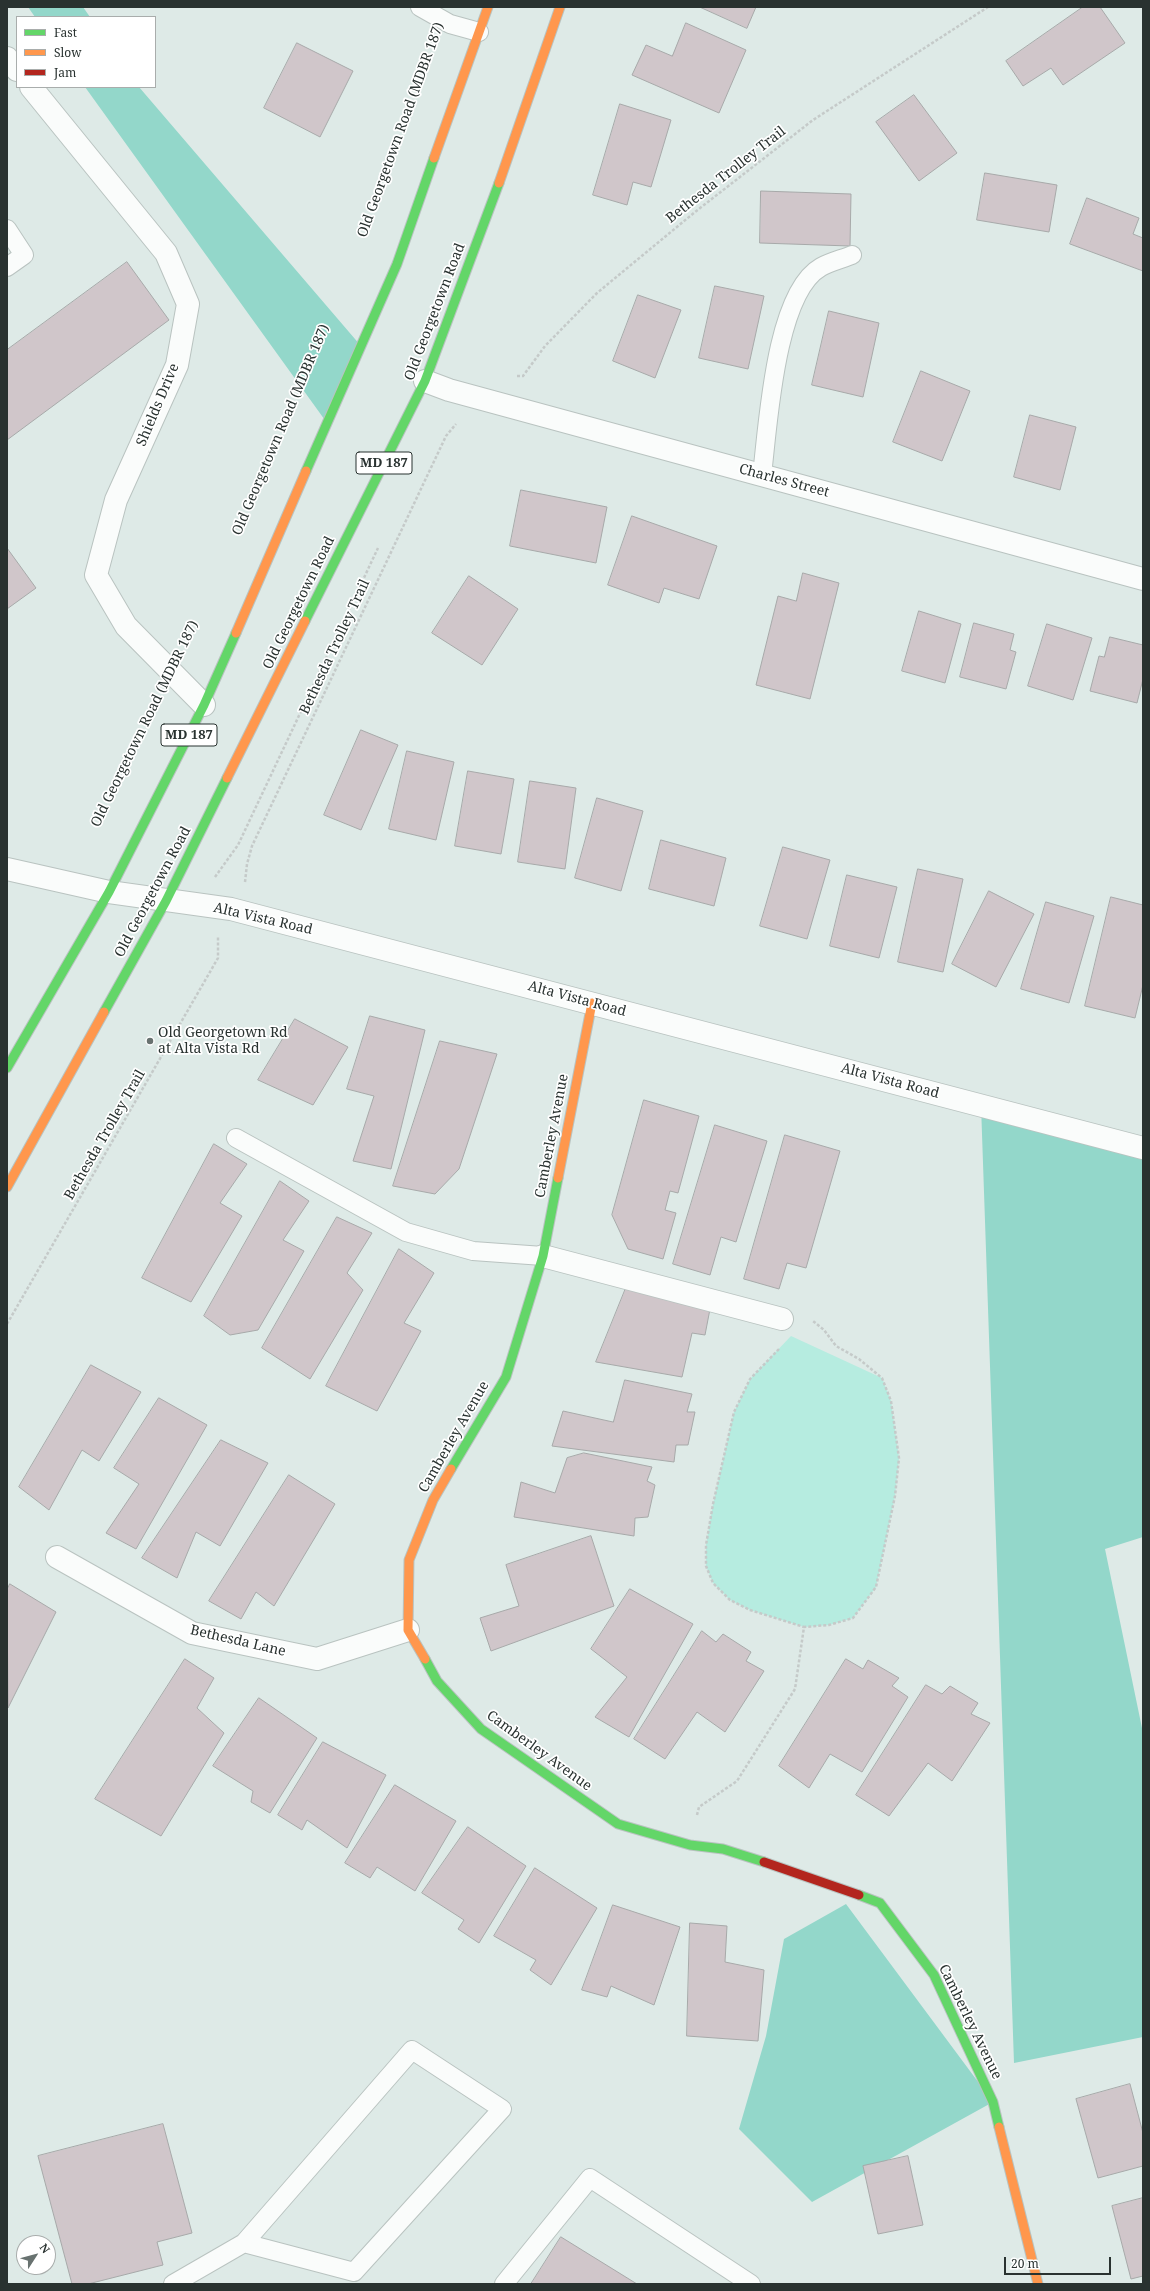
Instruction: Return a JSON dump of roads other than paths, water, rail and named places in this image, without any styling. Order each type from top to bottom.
[{"type":"main road","name":"MD 187","points":[[7,1068],[109,892],[204,705],[397,264],[488,7]]},
{"type":"main road","name":"Old Georgetown Road","points":[[7,1187],[166,901],[425,381],[523,118],[560,7]]},
{"type":"main road","name":"Camberley Avenue","points":[[592,1003],[543,1256],[506,1377],[433,1500],[408,1560],[408,1630],[437,1681],[481,1729],[618,1824],[690,1845],[723,1849],[790,1870],[880,1903],[934,1975],[993,2102],[1038,2284]]},
{"type":"street","points":[[7,58],[16,69]]},
{"type":"street","name":"Shields Drive","points":[[32,88],[166,253],[188,304],[177,365],[116,500],[96,575],[126,626],[204,705]]},
{"type":"street","name":"Charles Street","points":[[425,381],[449,390],[1143,579]]},
{"type":"street","name":"Alta Vista Road","points":[[7,869],[109,892],[231,909],[1143,1148]]},
{"type":"street","points":[[543,1256],[782,1319]]},
{"type":"street","name":"Bethesda Lane","points":[[57,1557],[192,1633],[316,1659],[408,1630]]},
{"type":"lane","points":[[420,7],[450,24],[479,32]]},
{"type":"lane","points":[[7,229],[24,255],[7,268]]},
{"type":"lane","points":[[762,475],[780,344],[790,312],[802,286],[820,268],[852,256]]},
{"type":"lane","points":[[236,1138],[406,1232],[473,1251],[543,1256]]},
{"type":"lane","points":[[173,2284],[244,2243],[412,2050],[502,2109],[354,2272],[244,2243]]},
{"type":"lane","points":[[504,2284],[590,2178],[751,2284]]},
{"type":"place","name":"Old Georgetown Rd at Alta Vista Rd","points":[[150,1041]]}]
